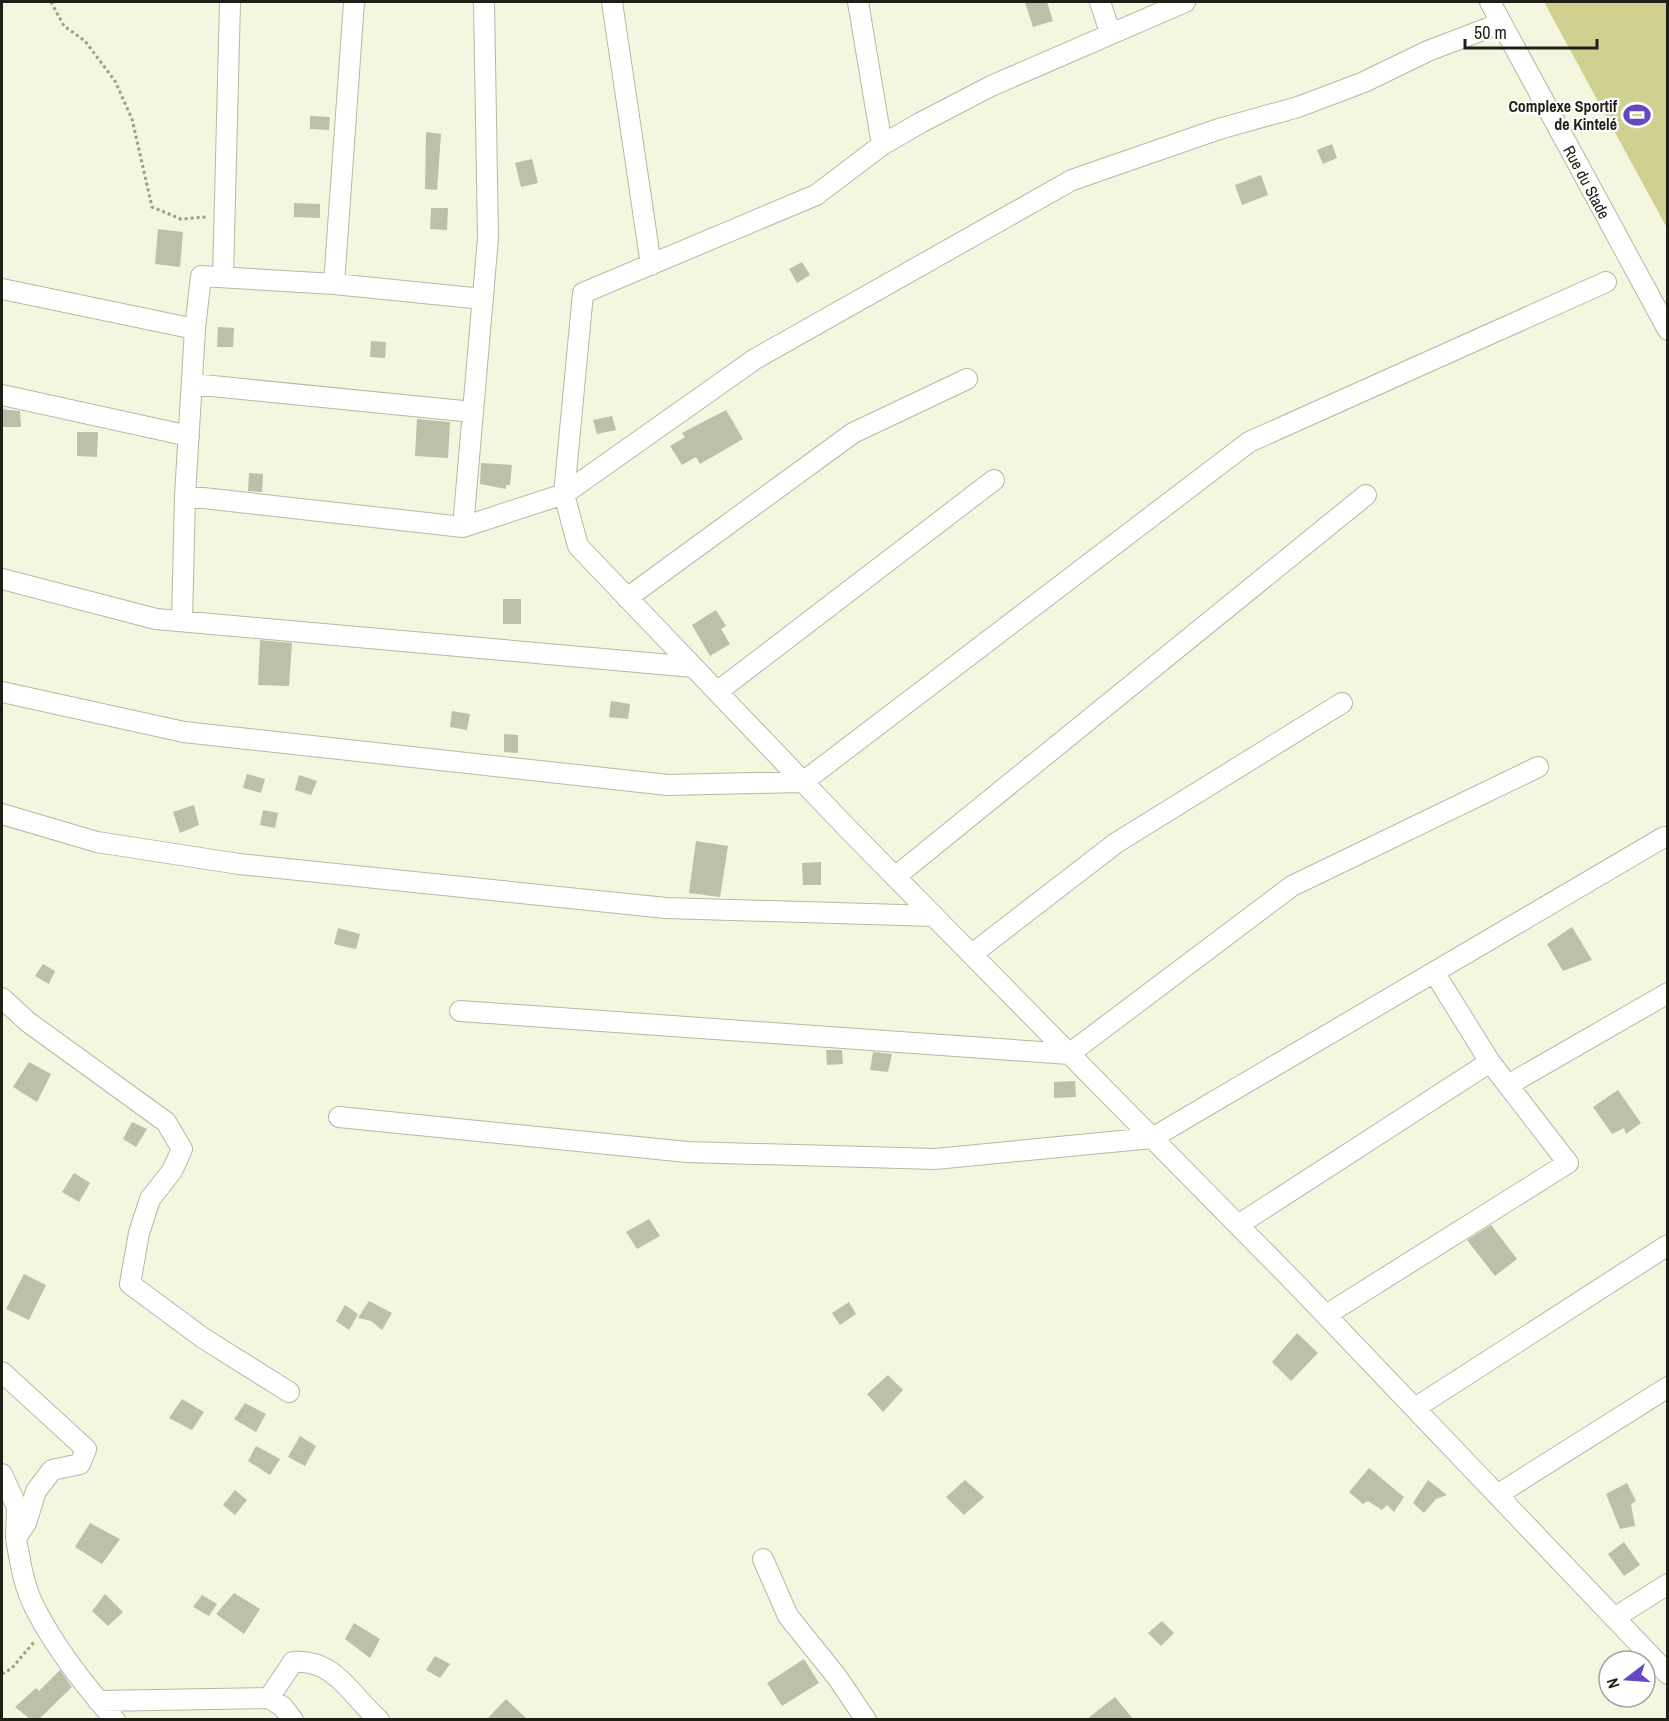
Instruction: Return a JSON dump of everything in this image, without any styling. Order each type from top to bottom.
[{"type":"street","points":[[222,277],[230,2]]},
{"type":"street","points":[[334,284],[354,2]]},
{"type":"street","points":[[463,527],[488,238],[484,2]]},
{"type":"street","points":[[612,2],[651,265]]},
{"type":"street","points":[[858,2],[882,146]]},
{"type":"street","points":[[1100,2],[1110,32]]},
{"type":"street","points":[[1185,2],[1110,32],[991,86],[882,146],[816,195],[583,293],[564,494],[578,546],[895,877],[1326,1315],[1668,1674]]},
{"type":"street","name":"Rue du Stade","points":[[1490,2],[1668,330]]},
{"type":"street","points":[[185,496],[463,527],[564,494],[755,358],[1072,180],[1219,129],[1298,107],[1364,82],[1428,51],[1501,23]]},
{"type":"street","points":[[182,621],[185,496],[195,329],[201,276],[334,284],[483,299]]},
{"type":"street","points":[[2,692],[208,734],[668,785],[803,782],[1249,442],[1606,282]]},
{"type":"street","points":[[2,288],[195,329]]},
{"type":"street","points":[[627,598],[853,433],[967,380]]},
{"type":"street","points":[[192,384],[473,412]]},
{"type":"street","points":[[2,395],[189,436]]},
{"type":"street","points":[[717,692],[993,480]]},
{"type":"street","points":[[895,877],[1366,495]]},
{"type":"street","points":[[2,579],[156,619],[693,667]]},
{"type":"street","points":[[972,954],[1116,843],[1342,703]]},
{"type":"street","points":[[460,1011],[1069,1054],[1292,886],[1538,767]]},
{"type":"street","points":[[2,814],[97,842],[239,864],[666,908],[934,916]]},
{"type":"street","points":[[339,1117],[687,1152],[935,1159],[1152,1138],[1664,837]]},
{"type":"street","points":[[1326,1315],[1568,1163],[1490,1062],[1434,972]]},
{"type":"street","points":[[1508,1085],[1668,993]]},
{"type":"street","points":[[2,998],[28,1022],[166,1122],[182,1149],[172,1171],[150,1199],[139,1233],[130,1284],[203,1338],[290,1392]]},
{"type":"street","points":[[1238,1225],[1490,1062]]},
{"type":"street","points":[[1414,1408],[1668,1245]]},
{"type":"street","points":[[2,1372],[86,1449],[80,1464],[52,1470],[36,1491],[26,1523],[16,1538]]},
{"type":"street","points":[[1497,1495],[1668,1387]]},
{"type":"street","points":[[2,1474],[17,1507],[16,1538],[21,1569],[35,1608],[98,1701],[115,1719]]},
{"type":"street","points":[[763,1559],[788,1616],[837,1677],[866,1719]]},
{"type":"street","points":[[1614,1618],[1665,1588]]},
{"type":"street","points":[[269,1698],[293,1662],[311,1661],[343,1681],[378,1719]]},
{"type":"street","points":[[98,1701],[269,1698],[283,1707],[293,1719]]},
{"type":"path","points":[[51,2],[64,26],[85,41],[115,81],[132,119],[152,207],[181,219],[224,216]]},
{"type":"path","points":[[2,1674],[12,1668],[45,1625]]},
{"type":"green space","name":"Complexe Sportif de Kintelé","points":[[1544,2],[1667,2],[1667,228]]},
{"type":"building","points":[[1025,2],[1047,2],[1053,21],[1033,27]]},
{"type":"building","points":[[310,116],[330,117],[329,130],[310,129]]},
{"type":"building","points":[[426,132],[441,134],[437,190],[425,189]]},
{"type":"building","points":[[1332,144],[1337,158],[1323,164],[1317,150]]},
{"type":"building","points":[[532,159],[538,183],[521,187],[515,163]]},
{"type":"building","points":[[1261,175],[1268,195],[1242,205],[1235,185]]},
{"type":"building","points":[[294,203],[320,204],[320,218],[294,217]]},
{"type":"building","points":[[431,208],[448,208],[447,230],[430,229]]},
{"type":"building","points":[[158,229],[183,232],[180,267],[155,264]]},
{"type":"building","points":[[802,262],[810,275],[797,283],[789,269]]},
{"type":"building","points":[[218,327],[234,328],[233,347],[217,347]]},
{"type":"building","points":[[371,341],[386,342],[385,358],[370,357]]},
{"type":"building","points":[[2,409],[20,411],[21,427],[2,427]]},
{"type":"building","points":[[726,410],[743,439],[700,464],[696,457],[682,465],[670,446],[685,437],[682,433]]},
{"type":"building","points":[[612,416],[616,430],[597,434],[593,420]]},
{"type":"building","points":[[417,419],[450,422],[448,458],[415,456]]},
{"type":"building","points":[[77,432],[98,432],[97,457],[77,456]]},
{"type":"building","points":[[481,463],[512,465],[510,485],[506,485],[506,489],[480,484]]},
{"type":"building","points":[[249,473],[263,474],[262,492],[248,491]]},
{"type":"building","points":[[503,599],[521,599],[521,624],[503,624]]},
{"type":"building","points":[[716,610],[726,626],[721,629],[730,644],[710,656],[692,625]]},
{"type":"building","points":[[260,640],[292,643],[289,686],[258,685]]},
{"type":"building","points":[[611,701],[630,704],[628,719],[609,717]]},
{"type":"building","points":[[452,711],[470,714],[467,730],[450,727]]},
{"type":"building","points":[[504,734],[518,735],[518,753],[504,752]]},
{"type":"building","points":[[247,774],[265,779],[261,793],[243,788]]},
{"type":"building","points":[[299,775],[317,781],[311,795],[295,790]]},
{"type":"building","points":[[194,805],[199,825],[180,833],[173,812]]},
{"type":"building","points":[[263,810],[278,813],[275,828],[260,825]]},
{"type":"building","points":[[696,841],[728,846],[720,897],[689,893]]},
{"type":"building","points":[[821,862],[821,885],[803,885],[802,863]]},
{"type":"building","points":[[1572,927],[1592,960],[1563,971],[1547,944]]},
{"type":"building","points":[[338,928],[360,934],[356,949],[334,944]]},
{"type":"building","points":[[43,964],[55,971],[49,984],[35,976]]},
{"type":"building","points":[[826,1050],[842,1050],[843,1064],[827,1065]]},
{"type":"building","points":[[873,1052],[892,1054],[888,1072],[870,1070]]},
{"type":"building","points":[[29,1062],[51,1074],[37,1102],[13,1087]]},
{"type":"building","points":[[1075,1081],[1076,1097],[1054,1098],[1054,1082]]},
{"type":"building","points":[[1618,1090],[1641,1123],[1626,1134],[1624,1128],[1612,1134],[1593,1107]]},
{"type":"building","points":[[132,1122],[147,1129],[136,1147],[123,1139]]},
{"type":"building","points":[[74,1173],[90,1183],[79,1202],[62,1192]]},
{"type":"building","points":[[649,1219],[660,1236],[637,1249],[626,1232]]},
{"type":"building","points":[[1491,1225],[1517,1259],[1495,1276],[1467,1240]]},
{"type":"building","points":[[24,1274],[46,1285],[29,1320],[6,1309]]},
{"type":"building","points":[[369,1301],[392,1313],[382,1330],[371,1321],[358,1318]]},
{"type":"building","points":[[849,1302],[856,1314],[840,1325],[832,1313]]},
{"type":"building","points":[[345,1305],[358,1314],[349,1330],[336,1321]]},
{"type":"building","points":[[1297,1333],[1318,1353],[1291,1381],[1272,1362]]},
{"type":"building","points":[[888,1375],[903,1390],[883,1412],[867,1394]]},
{"type":"building","points":[[182,1399],[204,1412],[192,1430],[169,1418]]},
{"type":"building","points":[[245,1403],[266,1414],[256,1432],[234,1419]]},
{"type":"building","points":[[300,1436],[316,1446],[305,1466],[288,1457]]},
{"type":"building","points":[[256,1446],[280,1459],[270,1475],[248,1461]]},
{"type":"building","points":[[1369,1468],[1404,1497],[1394,1512],[1387,1505],[1382,1510],[1368,1501],[1363,1504],[1349,1492]]},
{"type":"building","points":[[965,1480],[984,1497],[964,1515],[946,1497]]},
{"type":"building","points":[[1428,1480],[1447,1495],[1436,1499],[1424,1513],[1413,1503]]},
{"type":"building","points":[[1627,1483],[1636,1501],[1631,1504],[1635,1526],[1620,1529],[1606,1494]]},
{"type":"building","points":[[235,1490],[247,1500],[235,1515],[223,1505]]},
{"type":"building","points":[[90,1523],[120,1539],[102,1564],[75,1547]]},
{"type":"building","points":[[1624,1542],[1640,1565],[1624,1576],[1608,1554]]},
{"type":"building","points":[[234,1593],[260,1609],[244,1634],[216,1614]]},
{"type":"building","points":[[105,1594],[123,1612],[108,1626],[92,1611]]},
{"type":"building","points":[[202,1595],[217,1604],[209,1616],[193,1607]]},
{"type":"building","points":[[1162,1621],[1174,1633],[1161,1646],[1148,1633]]},
{"type":"building","points":[[354,1623],[380,1639],[370,1658],[345,1639]]},
{"type":"building","points":[[435,1656],[450,1664],[440,1678],[426,1670]]},
{"type":"building","points":[[804,1659],[819,1683],[782,1706],[767,1683]]},
{"type":"building","points":[[60,1670],[72,1687],[39,1719],[30,1719],[15,1707],[36,1688],[39,1691]]},
{"type":"building","points":[[1115,1697],[1133,1719],[1087,1719]]},
{"type":"building","points":[[506,1699],[527,1719],[487,1719]]},
{"type":"place","name":"Complexe Sportif de Kintelé","points":[[1637,115]]}]
